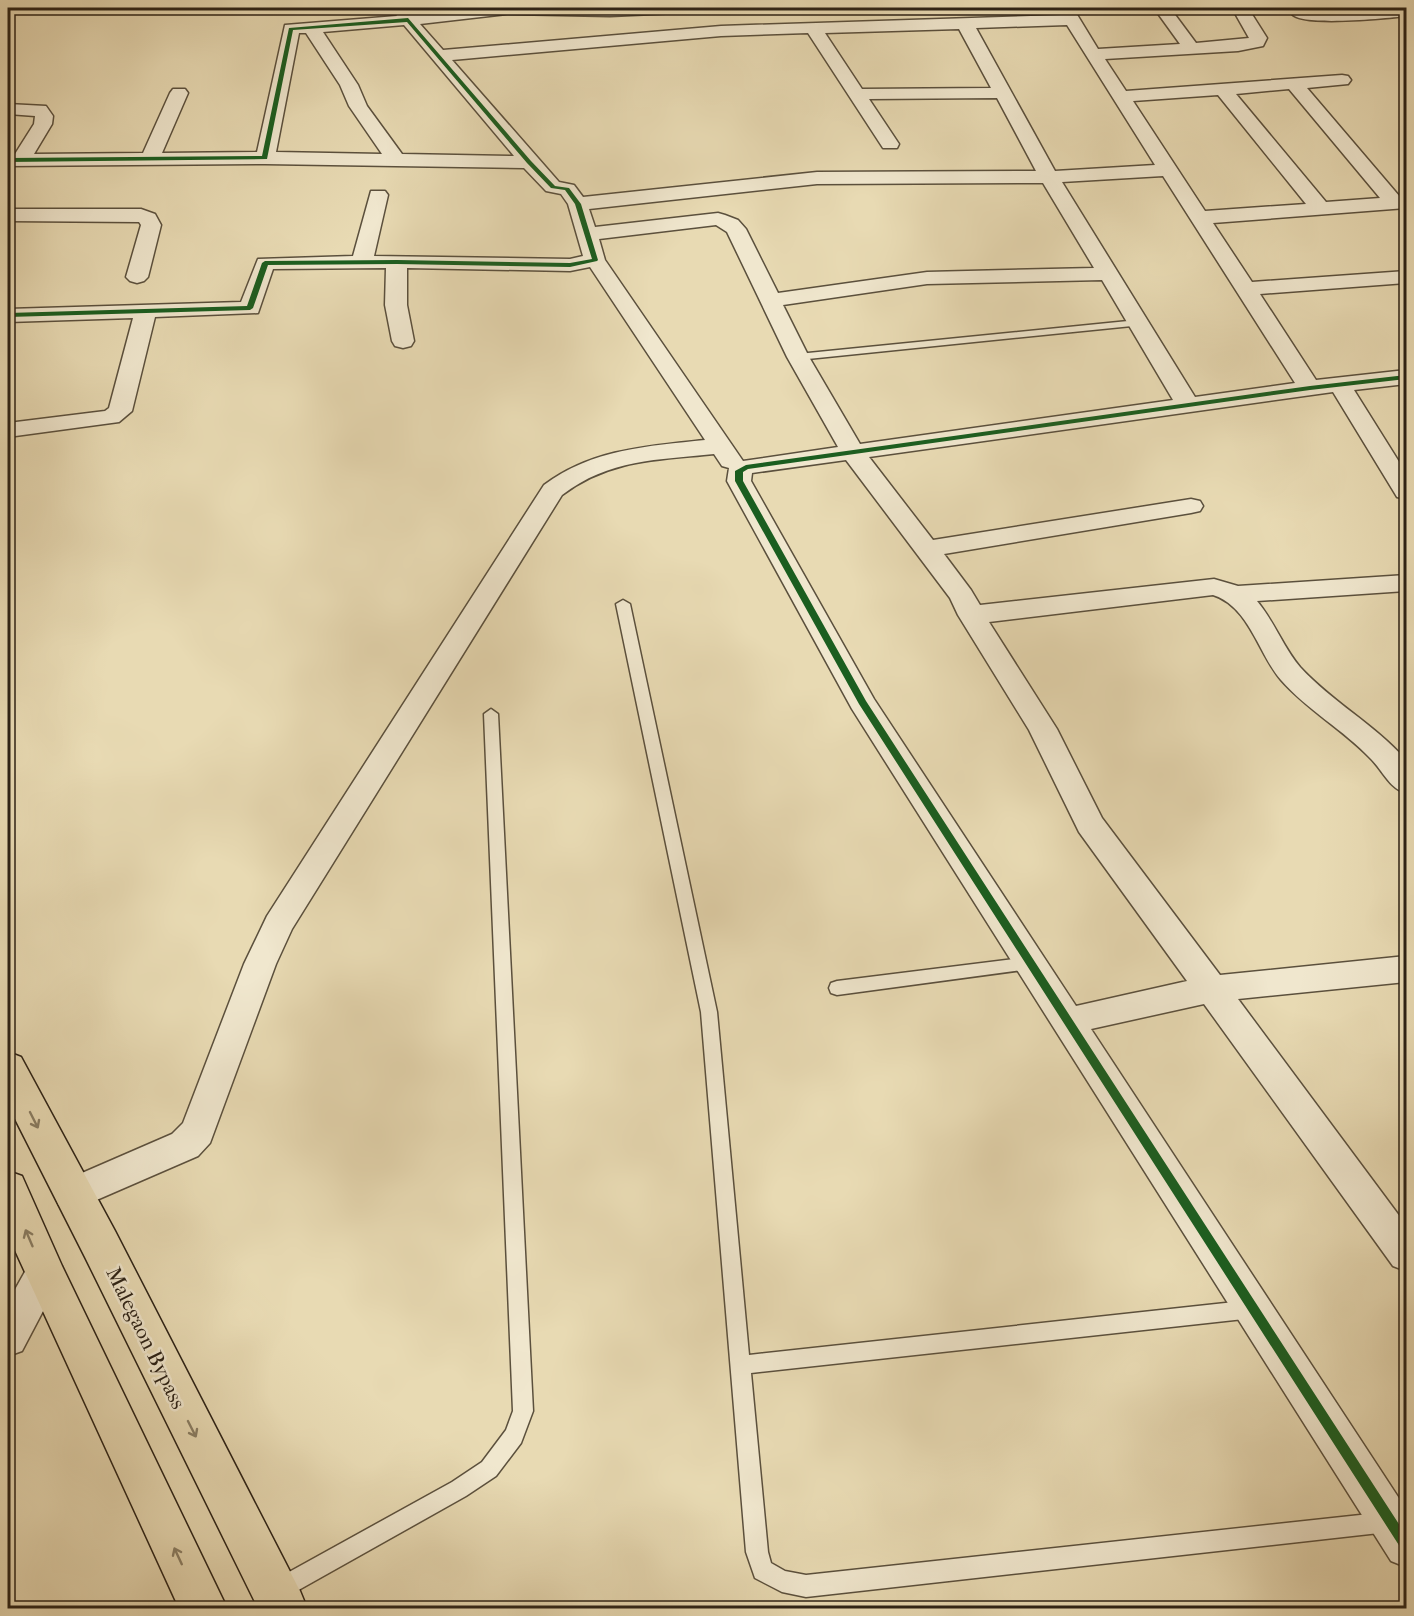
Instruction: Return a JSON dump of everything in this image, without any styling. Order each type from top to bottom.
[{"type":"highway","name":"Malegaon Bypass","points":[[8,1068],[100,1244],[279,1601]]},
{"type":"highway","points":[[8,1188],[44,1273],[203,1608]]},
{"type":"street","points":[[265,158],[291,29],[404,14],[507,9],[677,8]]},
{"type":"street","points":[[1162,8],[1192,49]]},
{"type":"street","points":[[1093,54],[1192,49],[1257,42],[1258,38],[1240,8]]},
{"type":"street","points":[[1300,14],[1407,11]]},
{"type":"street","points":[[404,14],[529,162],[553,187],[567,189],[578,204],[591,247],[720,446],[740,471],[739,481],[862,702],[1399,1534]]},
{"type":"street","points":[[439,56],[710,32],[965,24],[1069,14],[1310,388]]},
{"type":"street","points":[[965,24],[1049,177],[1188,405]]},
{"type":"street","points":[[310,27],[349,85],[358,106],[396,160]]},
{"type":"street","points":[[813,28],[890,144]]},
{"type":"street","points":[[1121,97],[1342,80]]},
{"type":"street","points":[[1294,84],[1401,202]]},
{"type":"street","points":[[1223,89],[1320,208]]},
{"type":"street","points":[[150,160],[179,93]]},
{"type":"street","points":[[857,94],[1003,93]]},
{"type":"street","points":[[8,109],[40,111],[44,116],[43,124],[14,160]]},
{"type":"street","points":[[14,160],[265,158],[529,162]]},
{"type":"street","points":[[578,204],[817,178],[1049,177],[1168,170]]},
{"type":"street","points":[[362,262],[378,195]]},
{"type":"street","points":[[1199,218],[1401,202]]},
{"type":"street","points":[[8,215],[141,215],[148,218],[151,225],[137,277]]},
{"type":"street","points":[[8,315],[250,308],[265,263],[397,262],[570,265],[591,247],[724,220],[736,229],[798,357],[854,454],[962,596],[971,615],[1043,729],[1090,824],[1407,1254]]},
{"type":"street","points":[[397,262],[396,305],[403,341]]},
{"type":"street","points":[[771,300],[927,278],[1108,274]]},
{"type":"street","points":[[1246,289],[1407,277]]},
{"type":"street","points":[[8,430],[111,417],[120,411],[147,310]]},
{"type":"street","points":[[740,471],[746,467],[854,454],[1310,388],[1407,377]]},
{"type":"street","points":[[1340,385],[1407,492]]},
{"type":"street","points":[[72,1194],[185,1145],[197,1132],[263,956],[278,925],[553,490],[568,476],[594,464],[720,446]]},
{"type":"street","points":[[928,549],[1191,506]]},
{"type":"street","points":[[1236,594],[1407,583]]},
{"type":"street","points":[[971,615],[1214,587],[1226,588],[1246,604],[1290,672],[1398,758],[1407,783]]},
{"type":"street","points":[[1067,1021],[1212,988],[1407,969]]},
{"type":"street","points":[[8,1338],[44,1273]]},
{"type":"lane","points":[[798,357],[1138,323]]},
{"type":"lane","points":[[623,604],[709,1012],[757,1552],[763,1570],[782,1581],[806,1586],[1399,1534]]},
{"type":"lane","points":[[279,1601],[489,1469],[514,1436],[523,1411],[491,714]]},
{"type":"lane","points":[[837,988],[1030,963]]},
{"type":"lane","points":[[740,1365],[1253,1308]]},
{"type":"cycle path","points":[[8,160],[265,158],[291,29],[408,20],[529,162],[553,187],[567,189],[578,204],[595,260],[570,265],[397,262],[265,263],[250,308],[8,315]]},
{"type":"cycle path","points":[[1406,377],[1310,388],[746,467],[739,471],[739,481],[862,702],[1406,1546]]}]
